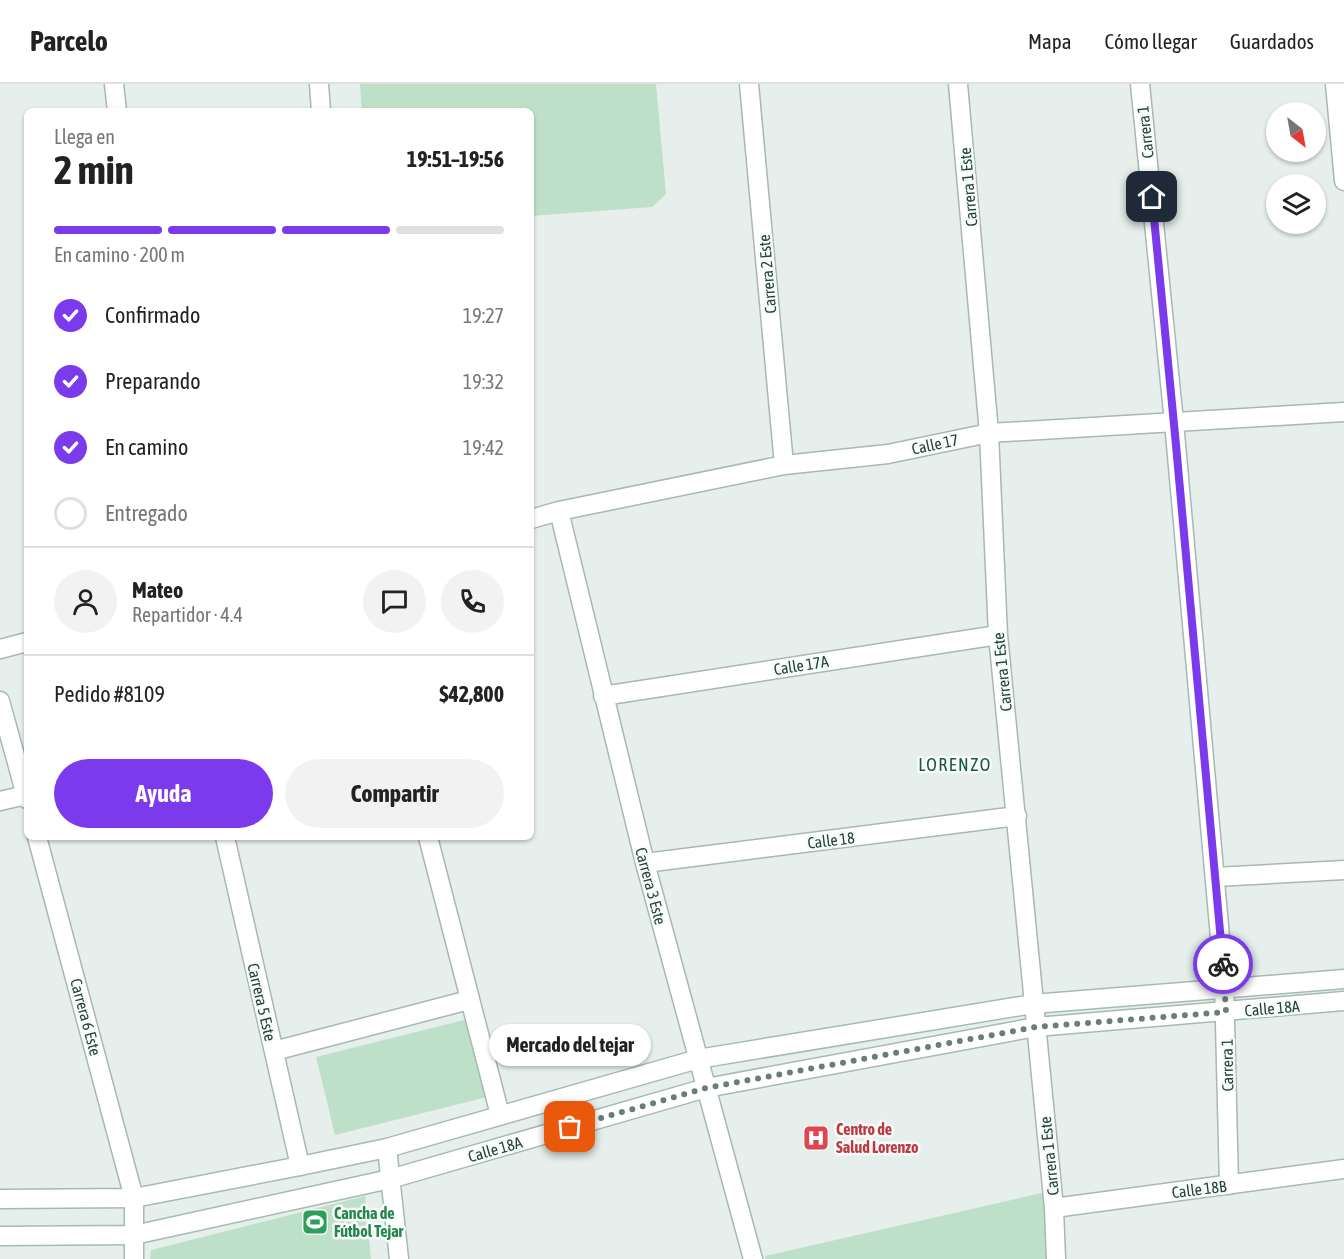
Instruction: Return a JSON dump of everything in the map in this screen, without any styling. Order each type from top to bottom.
[{"type":"street","points":[[114,84],[117,108]]},
{"type":"street","points":[[319,84],[321,108]]},
{"type":"street","name":"Carrera 2 Este","points":[[749,84],[784,465]]},
{"type":"street","name":"Carrera 1 Este","points":[[958,84],[989,433],[998,634],[1054,1208],[1056,1259]]},
{"type":"street","name":"Carrera 1","points":[[1140,84],[1174,422],[1225,989],[1230,1185]]},
{"type":"street","points":[[1335,84],[1344,182]]},
{"type":"street","name":"Calle 17","points":[[534,518],[784,465],[888,454],[989,433],[1344,412]]},
{"type":"street","name":"Carrera 3 Este","points":[[559,511],[645,863],[753,1259]]},
{"type":"street","name":"Calle 17A","points":[[603,696],[998,634]]},
{"type":"street","points":[[0,649],[24,643]]},
{"type":"street","points":[[0,700],[24,790]]},
{"type":"street","points":[[0,801],[24,797]]},
{"type":"street","name":"Calle 18","points":[[645,863],[1017,816]]},
{"type":"street","name":"Carrera 6 Este","points":[[38,840],[134,1198]]},
{"type":"street","name":"Carrera 5 Este","points":[[226,840],[300,1166]]},
{"type":"street","points":[[430,840],[500,1115]]},
{"type":"street","points":[[1215,877],[1344,870]]},
{"type":"street","name":"Calle 18A","points":[[0,1199],[134,1198],[387,1148],[698,1059],[1033,1004],[1344,979]]},
{"type":"street","points":[[274,1051],[469,1000]]},
{"type":"street","name":"Calle 18A","points":[[0,1236],[134,1234],[390,1179],[706,1088],[1036,1027],[1344,1001]]},
{"type":"street","points":[[387,1148],[399,1259]]},
{"type":"street","name":"Calle 18B","points":[[1054,1208],[1344,1169]]},
{"type":"street","points":[[134,1198],[134,1259]]},
{"type":"green space","points":[[360,84],[656,84],[666,194],[652,207],[534,216],[534,108],[362,108]]},
{"type":"green space","points":[[468,1019],[487,1097],[335,1135],[316,1057]]},
{"type":"green space","points":[[1046,1192],[1048,1259],[765,1259],[765,1256]]},
{"type":"green space","name":"Cancha de Fútbol Tejar","points":[[365,1196],[371,1259],[150,1259],[151,1250]]},
{"type":"way so far","points":[[570,1127],[706,1088],[1036,1027],[1226,1012],[1223,964]]},
{"type":"place","name":"Mercado del tejar","points":[[570,1127]]},
{"type":"place","name":"Centro de Salud Lorenzo","points":[[816,1138]]},
{"type":"place","name":"Cancha de Fútbol Tejar","points":[[315,1222]]},
{"type":"district","name":"LORENZO","points":[[955,764]]},
{"type":"route","points":[[1152,197],[1223,964]]}]
